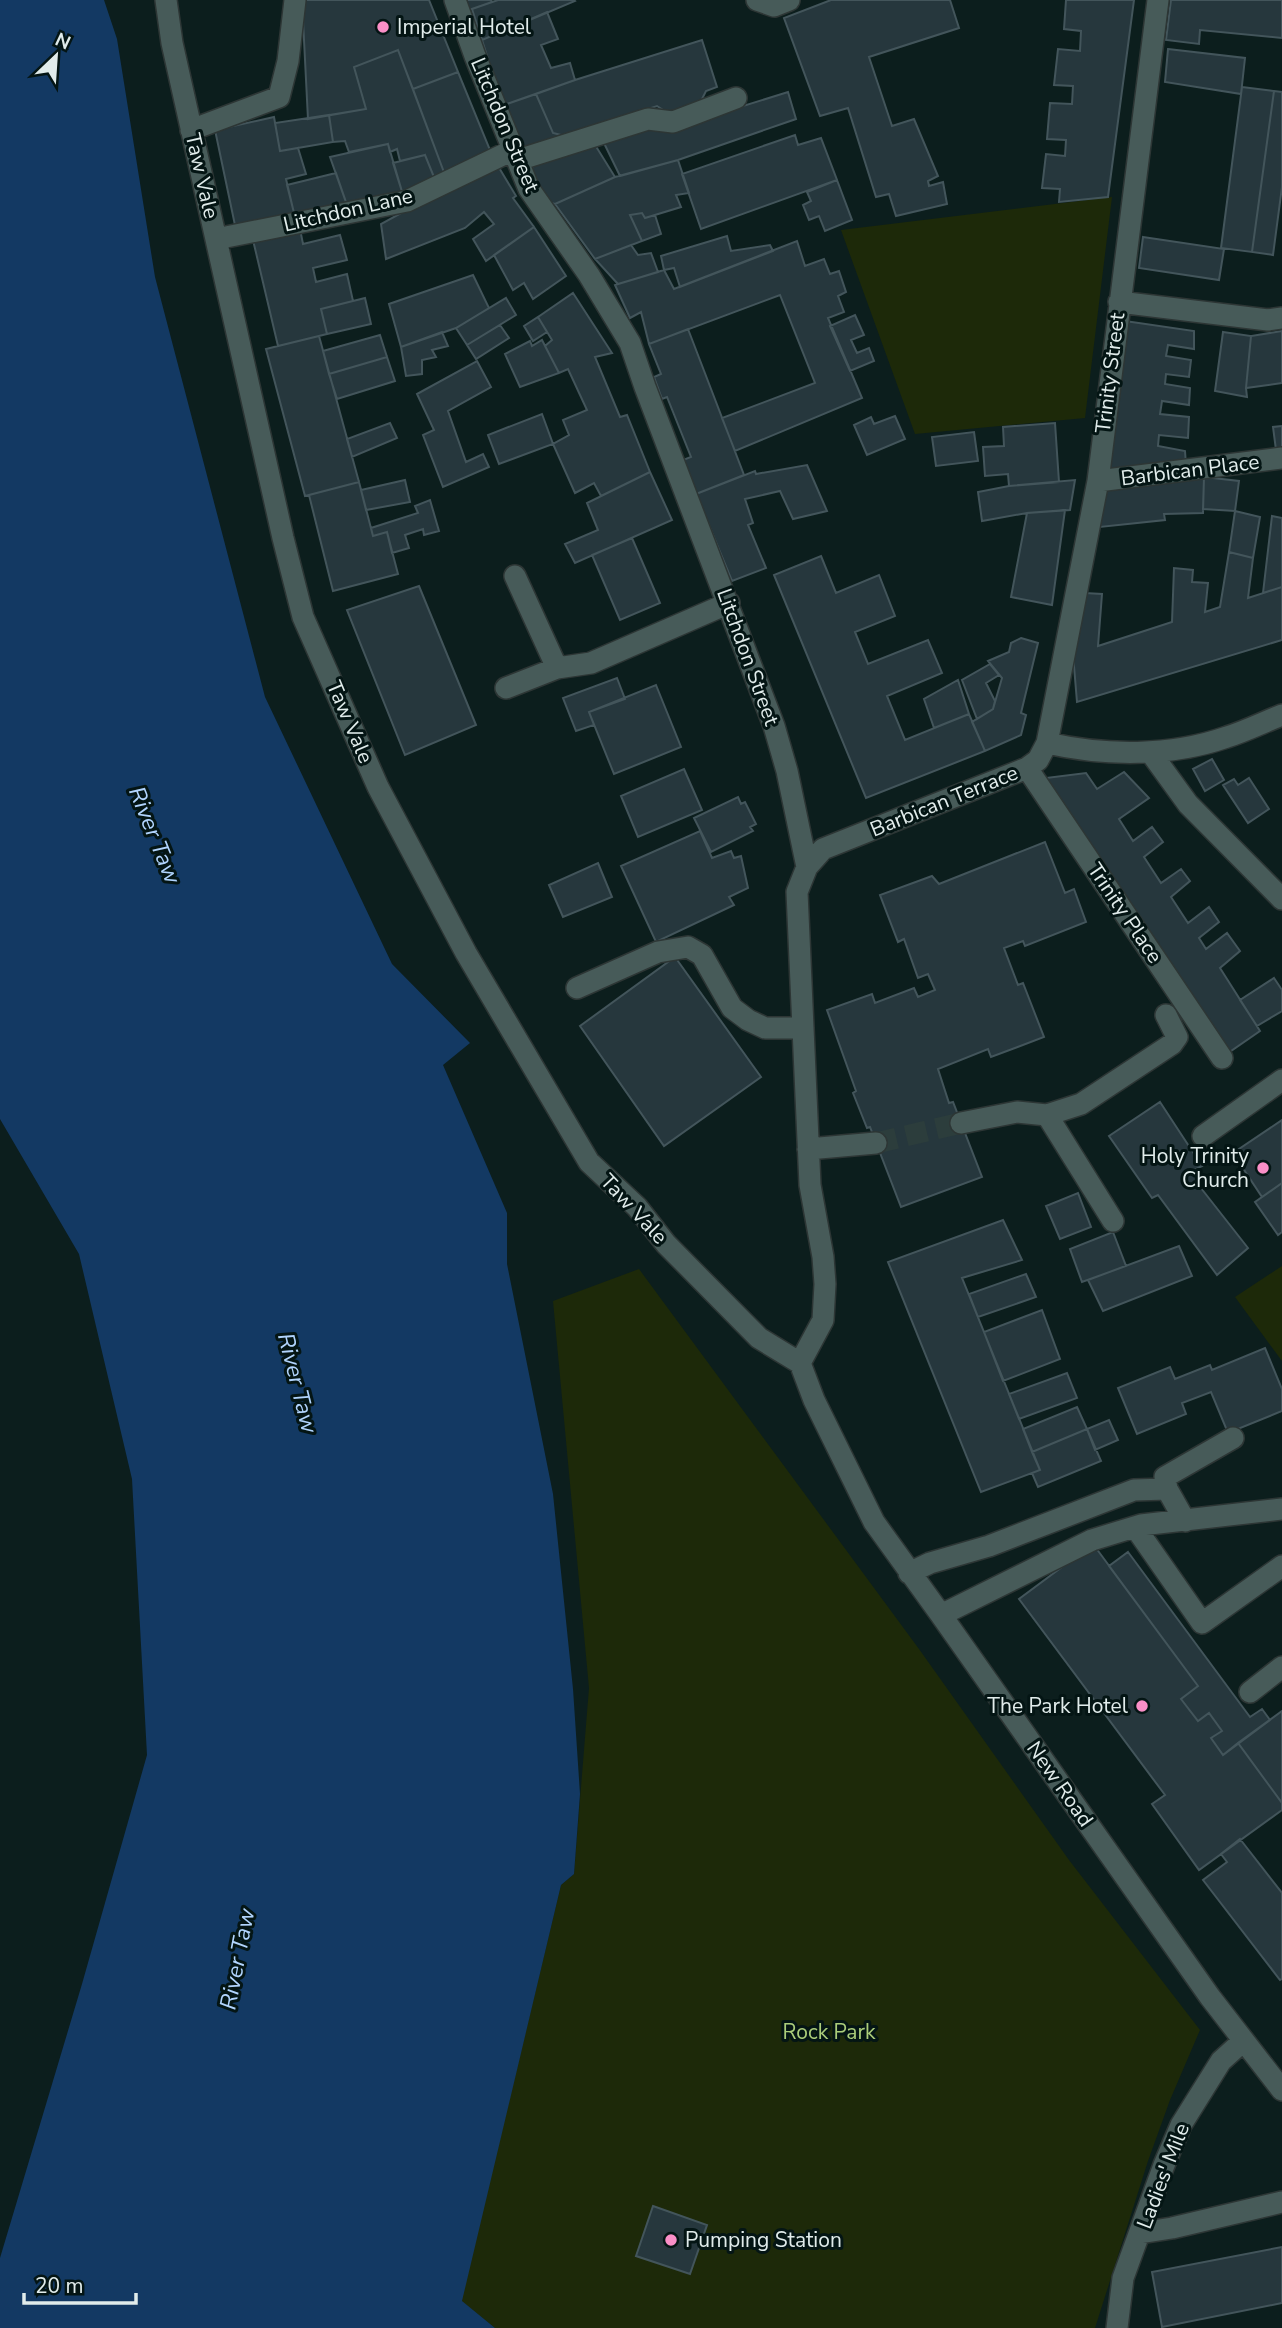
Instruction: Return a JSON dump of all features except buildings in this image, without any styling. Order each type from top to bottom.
[{"type":"street","name":"Taw Vale","points":[[166,0],[172,43],[191,130],[303,617],[378,787],[466,953],[589,1162],[637,1207],[666,1244],[759,1338],[800,1363]]},
{"type":"street","points":[[191,130],[279,97],[288,61],[295,0]]},
{"type":"street","name":"Litchdon Street","points":[[455,0],[529,189],[589,275],[630,343],[775,726],[807,867],[797,891],[808,1149],[810,1185],[825,1284],[823,1320],[800,1363]]},
{"type":"street","points":[[757,0],[774,6],[789,0]]},
{"type":"street","name":"Trinity Street","points":[[1047,743],[1098,481],[1158,0]]},
{"type":"street","name":"Litchdon Lane","points":[[216,239],[407,201],[516,155],[648,119],[673,122],[736,98]]},
{"type":"street","points":[[1119,302],[1268,320],[1282,318]]},
{"type":"street","name":"Barbican Place","points":[[1098,481],[1282,458]]},
{"type":"street","points":[[515,576],[557,668]]},
{"type":"street","points":[[506,688],[557,668],[591,663],[729,603]]},
{"type":"street","points":[[1047,743],[1080,751],[1151,753],[1226,738],[1282,715]]},
{"type":"street","name":"Barbican Terrace","points":[[807,867],[823,849],[1027,768],[1038,760],[1047,743]]},
{"type":"street","points":[[1151,753],[1188,804],[1282,899]]},
{"type":"street","name":"Trinity Place","points":[[1027,768],[1223,1058]]},
{"type":"street","points":[[578,988],[658,952],[688,947],[702,955],[732,1008],[748,1020],[765,1028],[803,1028]]},
{"type":"street","points":[[961,1123],[1017,1112],[1047,1115],[1081,1104],[1172,1044],[1177,1037],[1166,1016]]},
{"type":"street","points":[[1203,1136],[1282,1080]]},
{"type":"street","points":[[1047,1115],[1113,1221]]},
{"type":"street","points":[[808,1149],[876,1143]]},
{"type":"street","name":"New Road","points":[[800,1363],[814,1400],[874,1522],[1242,2040],[1282,2090]]},
{"type":"street","points":[[1185,1521],[1167,1489],[1165,1477],[1233,1438]]},
{"type":"street","points":[[909,1573],[930,1563],[989,1546],[1134,1490],[1167,1489]]},
{"type":"street","points":[[942,1615],[1093,1540],[1135,1527],[1282,1509]]},
{"type":"street","points":[[1135,1527],[1202,1623],[1282,1566]]},
{"type":"street","points":[[1250,1692],[1282,1667]]},
{"type":"street","name":"Ladies' Mile","points":[[1117,2328],[1123,2278],[1181,2125],[1221,2061],[1242,2040]]},
{"type":"street","points":[[1140,2233],[1282,2203]]},
{"type":"green space","points":[[1112,197],[1085,418],[915,434],[841,230]]},
{"type":"green space","points":[[1282,1266],[1282,1361],[1235,1297]]},
{"type":"green space","name":"Rock Park","points":[[639,1269],[919,1649],[1069,1860],[1200,2030],[1148,2161],[1095,2328],[495,2328],[461,2301],[561,1885],[574,1874],[589,1688],[553,1301]]},
{"type":"water","name":"River Taw","points":[[0,0],[104,0],[117,39],[155,277],[265,697],[392,964],[470,1043],[443,1065],[507,1213],[507,1264],[553,1494],[573,1689],[580,1794],[574,1874],[561,1885],[462,2301],[495,2328],[0,2328],[0,2258],[147,1755],[132,1479],[79,1254],[0,1119]]},
{"type":"tunnel","points":[[876,1143],[961,1123]]},
{"type":"place","name":"Imperial Hotel","points":[[383,27]]},
{"type":"place","name":"Holy Trinity Church","points":[[1263,1168]]},
{"type":"place","name":"The Park Hotel","points":[[1142,1706]]},
{"type":"place","name":"Pumping Station","points":[[671,2240]]}]
